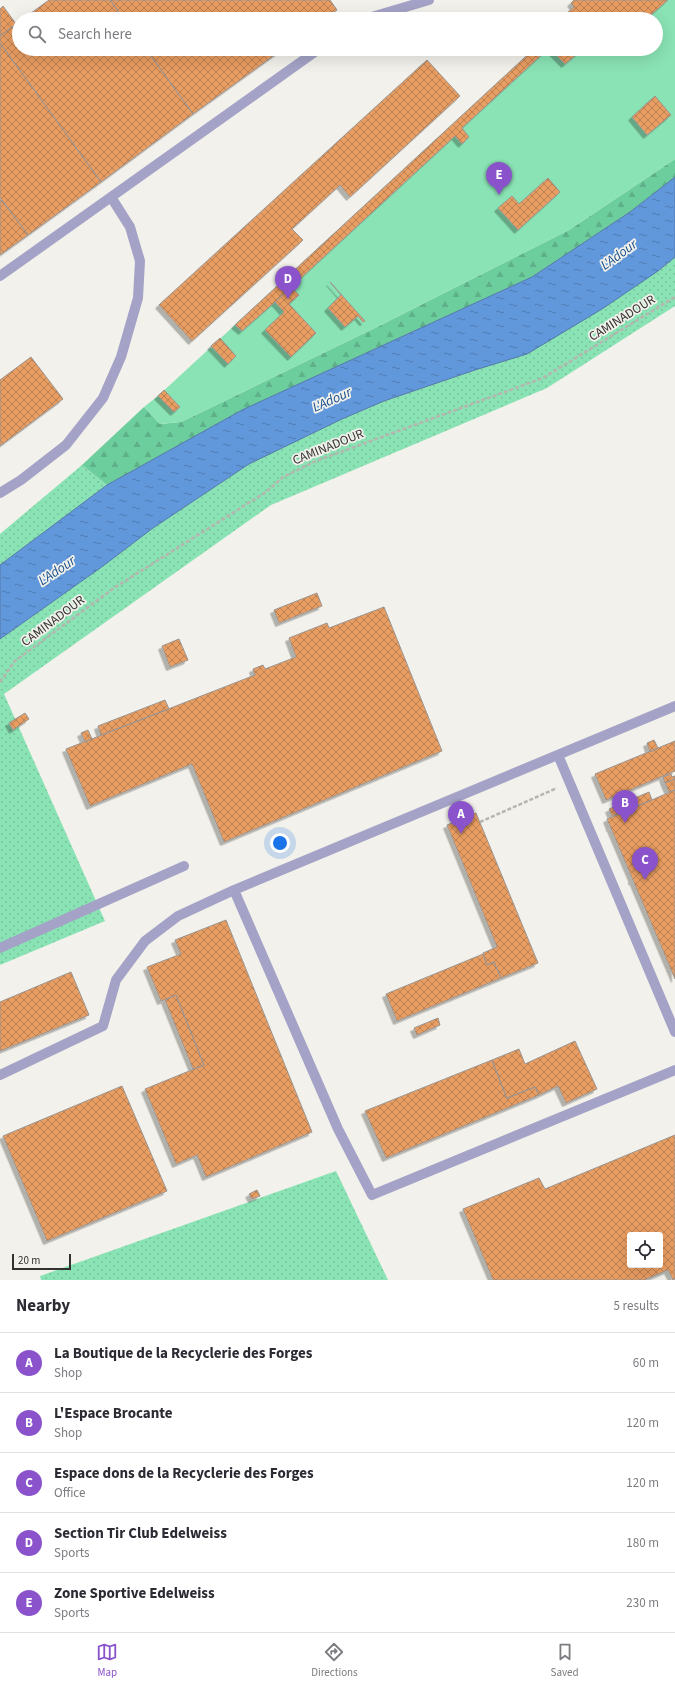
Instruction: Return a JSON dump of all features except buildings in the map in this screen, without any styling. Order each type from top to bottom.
[{"type":"lane","points":[[389,12],[429,0]]},
{"type":"lane","points":[[0,276],[309,56]]},
{"type":"lane","points":[[0,492],[21,480],[66,445],[103,398],[121,356],[138,298],[140,261],[130,227],[111,197]]},
{"type":"lane","points":[[0,1074],[103,1026],[116,980],[145,940],[178,916],[234,890],[675,706]]},
{"type":"lane","points":[[558,755],[675,1032]]},
{"type":"lane","points":[[0,948],[184,866]]},
{"type":"lane","points":[[234,890],[338,1130],[372,1195],[675,1070]]},
{"type":"path","name":"CAMINADOUR","points":[[0,682],[15,661],[114,588],[266,492],[283,477],[316,461],[543,378],[675,297]]},
{"type":"path","points":[[480,822],[570,782]]},
{"type":"green space","points":[[574,0],[675,0],[675,159],[569,230],[377,327],[181,422],[160,424],[144,407],[158,396],[526,56],[663,56],[663,12],[568,12],[574,7],[571,3]]},
{"type":"green space","points":[[675,159],[675,177],[630,212],[532,277],[242,410],[107,485],[82,465],[144,407],[160,424],[181,422],[377,327],[569,230]]},
{"type":"green space","points":[[675,257],[675,306],[547,388],[271,505],[4,694],[105,921],[0,965],[0,639],[103,566],[153,528],[249,464],[342,419],[384,401],[475,370],[658,271]]},
{"type":"green space","points":[[82,465],[107,485],[0,565],[0,534]]},
{"type":"green space","points":[[336,1171],[388,1280],[41,1280],[40,1276]]},
{"type":"water","name":"L'Adour","points":[[675,177],[675,257],[658,271],[602,309],[527,354],[384,401],[342,419],[249,464],[153,528],[103,566],[0,639],[0,565],[107,485],[242,410],[532,277],[630,212]]},
{"type":"place","name":"Zone Sportive Edelweiss","points":[[499,195]]},
{"type":"place","name":"Section Tir Club Edelweiss","points":[[288,299]]},
{"type":"place","name":"L'Espace Brocante","points":[[625,823]]},
{"type":"place","name":"La Boutique de la Recyclerie des Forges","points":[[461,834]]},
{"type":"place","name":"Espace dons de la Recyclerie des Forges","points":[[645,880]]}]
